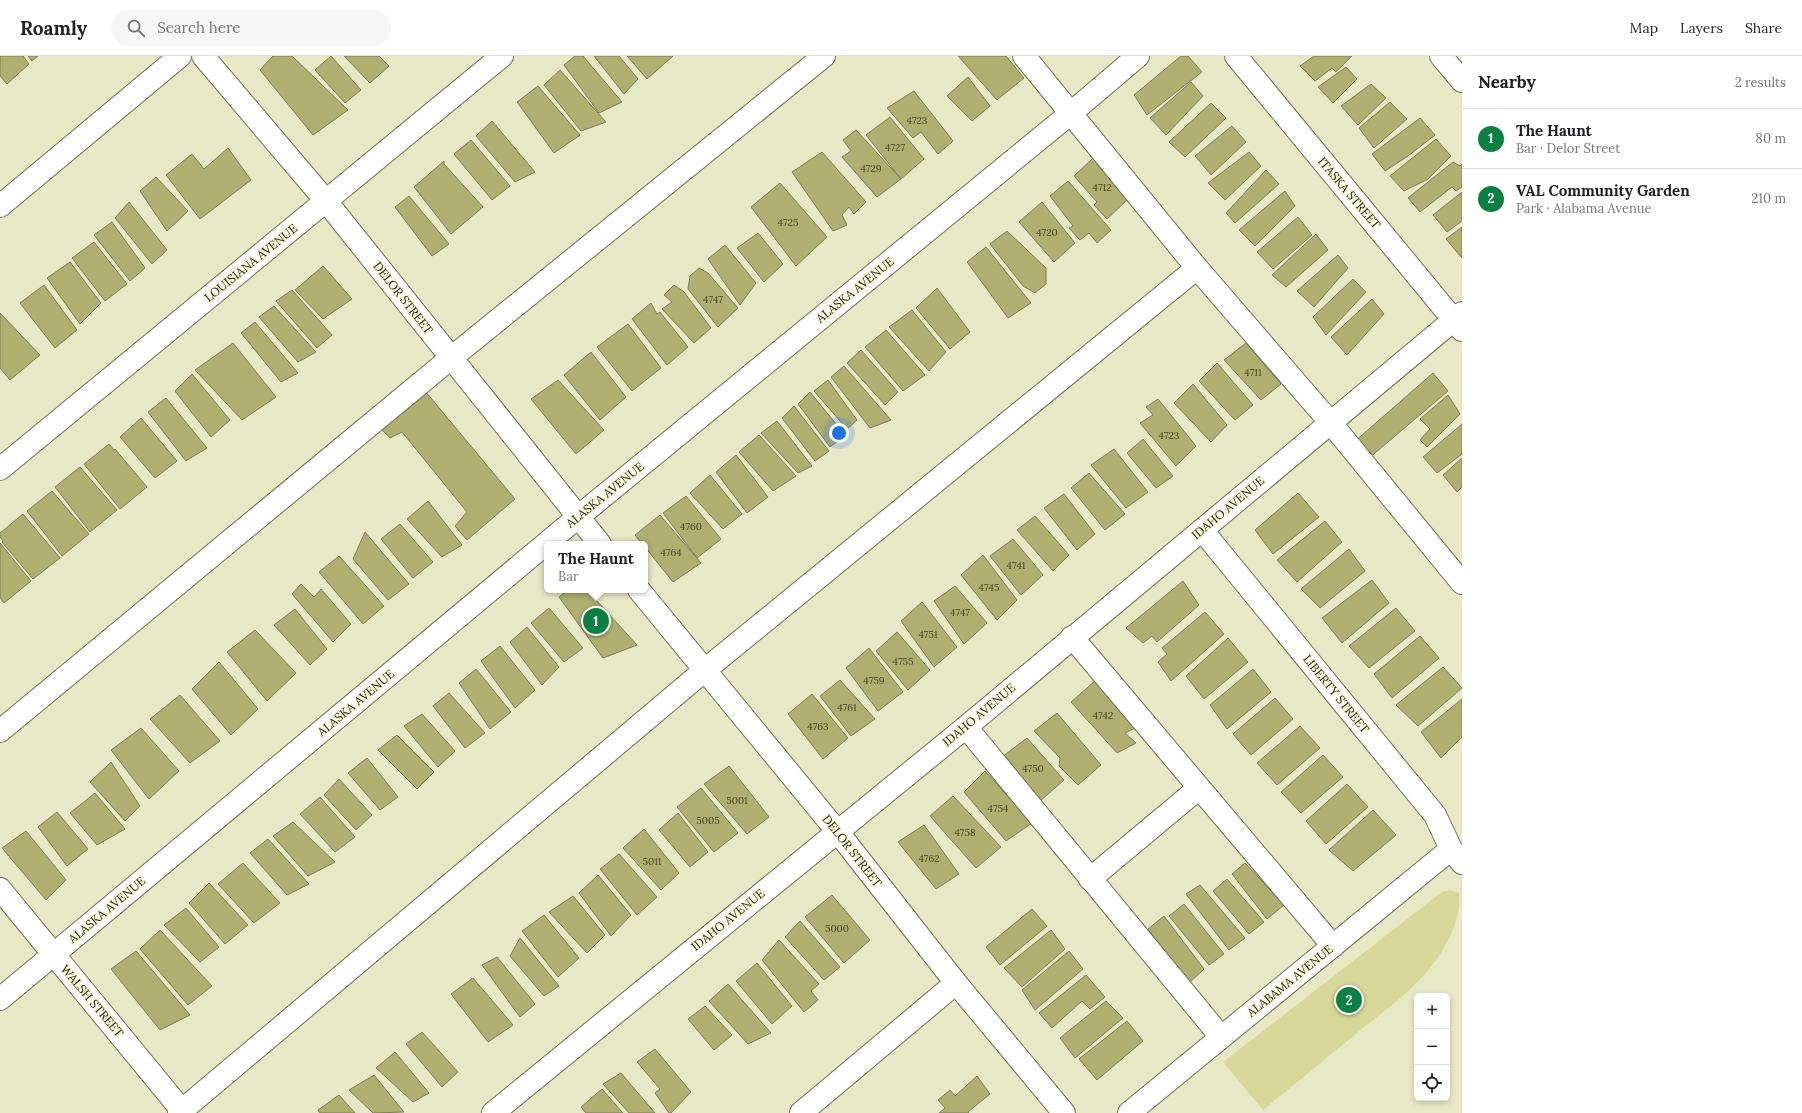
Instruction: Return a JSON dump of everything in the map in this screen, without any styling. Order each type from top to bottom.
[{"type":"street","points":[[0,206],[180,56]]},
{"type":"street","name":"DELOR STREET","points":[[203,56],[326,201],[598,541]]},
{"type":"street","name":"LOUISIANA AVENUE","points":[[0,469],[502,56]]},
{"type":"street","points":[[0,731],[451,358],[824,56]]},
{"type":"street","points":[[1024,56],[1197,268],[1330,422],[1462,583]]},
{"type":"street","name":"ALASKA AVENUE","points":[[549,541],[1071,113],[1138,56]]},
{"type":"street","name":"ITASKA STREET","points":[[1236,56],[1459,321]]},
{"type":"street","points":[[1445,57],[1462,81]]},
{"type":"street","points":[[182,1112],[705,670],[1197,268]]},
{"type":"street","name":"IDAHO AVENUE","points":[[493,1113],[966,726],[1330,422],[1459,321]]},
{"type":"street","name":"LIBERTY STREET","points":[[1202,530],[1435,815],[1457,856]]},
{"type":"street","name":"ALASKA AVENUE","points":[[0,999],[544,545]]},
{"type":"street","name":"DELOR STREET","points":[[641,593],[837,831],[956,982],[1064,1113]]},
{"type":"street","points":[[1072,637],[1332,946]]},
{"type":"street","points":[[966,726],[1221,1037]]},
{"type":"street","points":[[1090,878],[1199,788]]},
{"type":"street","name":"ALABAMA AVENUE","points":[[1129,1113],[1332,946],[1457,856]]},
{"type":"street","name":"WALSH STREET","points":[[0,889],[182,1112]]},
{"type":"street","points":[[801,1113],[956,982]]},
{"type":"green space","points":[[1450,890],[1459,893],[1458,913],[1452,933],[1442,952],[1423,976],[1398,1000],[1263,1110],[1223,1062],[1442,892]]},
{"type":"building","points":[[0,56],[23,56],[29,64],[7,84],[0,76]]},
{"type":"building","points":[[28,56],[38,56],[32,61]]},
{"type":"building","points":[[273,56],[292,56],[348,110],[313,135],[260,70]]},
{"type":"building","points":[[331,56],[361,90],[345,103],[315,70]]},
{"type":"building","points":[[344,56],[379,56],[389,66],[370,83]]},
{"type":"building","points":[[575,56],[583,56],[622,102],[599,113],[564,65]]},
{"type":"building","points":[[594,56],[619,56],[638,79],[624,94]]},
{"type":"building","points":[[627,56],[673,56],[647,79]]},
{"type":"building","points":[[958,56],[1006,56],[1024,78],[997,100]]},
{"type":"building","points":[[1181,56],[1188,56],[1202,72],[1147,115],[1134,95]]},
{"type":"building","points":[[1314,56],[1352,56],[1336,72],[1332,68],[1315,81],[1300,66]]},
{"type":"building","points":[[1346,67],[1357,79],[1333,103],[1318,87]]},
{"type":"building","points":[[560,70],[606,122],[581,131],[544,85]]},
{"type":"building","points":[[968,77],[990,106],[972,121],[947,96]]},
{"type":"building","points":[[1191,82],[1203,96],[1166,135],[1150,118]]},
{"type":"building","points":[[1371,84],[1386,98],[1358,125],[1341,106]]},
{"type":"building","points":[[538,86],[580,135],[554,153],[517,102]]},
{"type":"building","points":[[914,91],[953,141],[938,154],[921,132],[913,138],[887,108]]},
{"type":"building","points":[[1390,102],[1407,119],[1374,148],[1359,128]]},
{"type":"building","points":[[1211,103],[1226,118],[1185,157],[1169,142]]},
{"type":"building","points":[[890,117],[924,159],[901,179],[866,135]]},
{"type":"building","points":[[1420,118],[1435,135],[1408,156],[1385,171],[1372,154]]},
{"type":"building","points":[[492,121],[535,172],[515,182],[476,136]]},
{"type":"building","points":[[1232,126],[1246,142],[1211,175],[1195,156]]},
{"type":"building","points":[[856,130],[901,179],[877,197],[842,157],[851,151],[843,140]]},
{"type":"building","points":[[1436,139],[1451,156],[1428,179],[1404,191],[1390,176]]},
{"type":"building","points":[[471,140],[510,186],[492,200],[454,154]]},
{"type":"building","points":[[228,148],[251,180],[200,219],[166,175],[192,154],[204,169]]},
{"type":"building","points":[[822,152],[866,202],[854,214],[849,207],[842,215],[847,225],[833,231],[792,172]]},
{"type":"building","points":[[1249,152],[1261,166],[1225,200],[1208,183]]},
{"type":"building","points":[[1093,158],[1129,198],[1107,219],[1094,205],[1097,202],[1074,176]]},
{"type":"building","points":[[444,161],[444,164],[483,207],[451,234],[414,187]]},
{"type":"building","points":[[1453,162],[1460,166],[1462,164],[1462,187],[1456,191],[1452,187],[1420,212],[1408,198]]},
{"type":"building","points":[[1266,170],[1279,184],[1235,223],[1226,213]]},
{"type":"building","points":[[156,177],[188,211],[167,231],[140,191]]},
{"type":"building","points":[[1068,181],[1111,230],[1097,243],[1089,233],[1080,240],[1069,228],[1073,226],[1050,196]]},
{"type":"building","points":[[780,183],[827,237],[796,266],[751,207]]},
{"type":"building","points":[[1285,191],[1295,206],[1255,246],[1239,230]]},
{"type":"building","points":[[1462,192],[1462,221],[1447,232],[1433,215]]},
{"type":"building","points":[[409,196],[449,244],[432,256],[395,207]]},
{"type":"building","points":[[129,202],[167,250],[152,264],[115,218]]},
{"type":"building","points":[[1042,202],[1075,243],[1054,262],[1019,222]]},
{"type":"building","points":[[1298,217],[1312,235],[1273,269],[1257,252]]},
{"type":"building","points":[[112,222],[145,268],[130,281],[94,235]]},
{"type":"building","points":[[1462,227],[1462,258],[1446,239]]},
{"type":"building","points":[[1007,231],[1046,268],[1046,284],[1035,293],[1023,286],[990,244]]},
{"type":"building","points":[[758,233],[783,264],[764,282],[737,248]]},
{"type":"building","points":[[1316,234],[1328,250],[1286,287],[1272,275]]},
{"type":"building","points":[[94,242],[127,284],[105,301],[72,258]]},
{"type":"building","points":[[725,245],[756,283],[740,305],[708,259]]},
{"type":"building","points":[[986,247],[1031,303],[1008,318],[967,262]]},
{"type":"building","points":[[1338,255],[1348,268],[1314,307],[1297,291]]},
{"type":"building","points":[[70,262],[101,303],[80,324],[47,278]]},
{"type":"building","points":[[323,266],[352,299],[323,319],[295,290]]},
{"type":"building","points":[[699,268],[708,273],[738,308],[718,327],[688,289],[690,276]]},
{"type":"building","points":[[1353,279],[1366,292],[1326,335],[1313,317]]},
{"type":"building","points":[[44,285],[77,330],[55,348],[20,303]]},
{"type":"building","points":[[674,285],[684,292],[711,328],[694,343],[662,309],[672,302],[664,295]]},
{"type":"building","points":[[937,288],[970,332],[950,349],[916,308]]},
{"type":"building","points":[[292,290],[332,335],[317,348],[276,301]]},
{"type":"building","points":[[1372,299],[1384,314],[1347,355],[1331,337]]},
{"type":"building","points":[[651,303],[657,314],[660,312],[688,347],[667,365],[632,319]]},
{"type":"building","points":[[274,306],[316,352],[298,362],[259,317]]},
{"type":"building","points":[[912,310],[946,352],[929,371],[889,327]]},
{"type":"building","points":[[0,313],[40,355],[10,380],[0,368]]},
{"type":"building","points":[[255,322],[298,373],[281,382],[241,333]]},
{"type":"building","points":[[628,324],[661,368],[632,391],[597,347]]},
{"type":"building","points":[[886,330],[925,375],[903,391],[865,347]]},
{"type":"building","points":[[233,343],[276,397],[242,420],[195,370]]},
{"type":"building","points":[[1246,343],[1281,384],[1261,400],[1224,360]]},
{"type":"building","points":[[861,350],[898,392],[885,405],[847,363]]},
{"type":"building","points":[[591,352],[626,397],[600,420],[564,375]]},
{"type":"building","points":[[1217,363],[1253,405],[1235,420],[1199,381]]},
{"type":"building","points":[[844,366],[891,420],[870,428],[831,377]]},
{"type":"building","points":[[1433,373],[1448,391],[1369,458],[1353,443]]},
{"type":"building","points":[[192,374],[230,420],[211,437],[175,391]]},
{"type":"building","points":[[558,380],[604,430],[576,454],[531,399]]},
{"type":"building","points":[[828,380],[857,420],[847,429],[814,391]]},
{"type":"building","points":[[1193,384],[1227,425],[1211,442],[1174,403]]},
{"type":"building","points":[[425,391],[515,499],[467,540],[455,526],[467,512],[402,432],[390,438],[380,428]]},
{"type":"building","points":[[810,392],[845,435],[830,447],[798,404]]},
{"type":"building","points":[[1448,395],[1460,414],[1427,447],[1420,440],[1430,429],[1420,419]]},
{"type":"building","points":[[166,398],[207,448],[186,461],[148,412]]},
{"type":"building","points":[[1158,399],[1196,446],[1176,466],[1140,423],[1153,415],[1146,407]]},
{"type":"building","points":[[794,406],[829,451],[815,461],[782,418]]},
{"type":"building","points":[[141,418],[177,461],[155,478],[120,437]]},
{"type":"building","points":[[777,421],[812,466],[798,473],[761,433]]},
{"type":"building","points":[[1462,424],[1462,454],[1437,473],[1423,457]]},
{"type":"building","points":[[759,435],[796,476],[773,491],[739,452]]},
{"type":"building","points":[[1143,439],[1173,476],[1156,488],[1127,453]]},
{"type":"building","points":[[109,444],[147,487],[120,509],[84,464]]},
{"type":"building","points":[[1114,449],[1148,492],[1126,508],[1091,465]]},
{"type":"building","points":[[736,455],[768,497],[747,513],[716,472]]},
{"type":"building","points":[[1462,458],[1462,487],[1457,492],[1443,475]]},
{"type":"building","points":[[80,467],[117,510],[90,532],[55,487]]},
{"type":"building","points":[[1089,473],[1125,514],[1105,530],[1071,488]]},
{"type":"building","points":[[710,475],[742,514],[723,529],[690,493]]},
{"type":"building","points":[[52,491],[89,534],[62,556],[27,511]]},
{"type":"building","points":[[1298,493],[1319,517],[1273,554],[1255,530]]},
{"type":"building","points":[[1064,494],[1095,534],[1077,550],[1044,508]]},
{"type":"building","points":[[686,496],[721,539],[697,558],[663,513]]},
{"type":"building","points":[[428,501],[462,545],[442,557],[407,519]]},
{"type":"building","points":[[23,514],[60,558],[33,579],[2,542],[3,541],[0,537],[0,533]]},
{"type":"building","points":[[660,515],[701,563],[673,582],[648,551],[648,541],[640,541],[635,535]]},
{"type":"building","points":[[1035,516],[1069,555],[1053,571],[1017,530]]},
{"type":"building","points":[[1325,521],[1342,542],[1297,582],[1277,560]]},
{"type":"building","points":[[400,524],[433,562],[413,578],[381,539]]},
{"type":"building","points":[[365,532],[409,584],[388,600],[353,559]]},
{"type":"building","points":[[1013,539],[1043,575],[1021,595],[990,556]]},
{"type":"building","points":[[0,543],[31,581],[4,603],[0,598]]},
{"type":"building","points":[[1349,549],[1365,571],[1320,608],[1301,589]]},
{"type":"building","points":[[983,555],[1017,600],[997,620],[961,575]]},
{"type":"building","points":[[339,556],[384,606],[363,624],[319,572]]},
{"type":"building","points":[[1372,580],[1389,603],[1342,643],[1322,618]]},
{"type":"building","points":[[1183,581],[1199,605],[1157,642],[1152,636],[1143,643],[1126,628]]},
{"type":"building","points":[[301,584],[314,597],[321,589],[351,624],[333,642],[292,594]]},
{"type":"building","points":[[955,586],[987,623],[964,644],[934,601]]},
{"type":"building","points":[[564,593],[590,593],[637,645],[603,658],[559,597]]},
{"type":"building","points":[[922,602],[957,647],[934,667],[901,621]]},
{"type":"building","points":[[549,608],[583,648],[564,662],[531,623]]},
{"type":"building","points":[[1396,608],[1415,631],[1369,668],[1349,646]]},
{"type":"building","points":[[295,609],[327,649],[310,665],[274,625]]},
{"type":"building","points":[[1205,612],[1224,634],[1171,681],[1158,662],[1167,654],[1162,648]]},
{"type":"building","points":[[527,627],[559,667],[542,685],[510,642]]},
{"type":"building","points":[[255,630],[296,673],[267,701],[227,652]]},
{"type":"building","points":[[897,632],[930,670],[908,690],[876,651]]},
{"type":"building","points":[[1420,636],[1439,658],[1392,698],[1374,674]]},
{"type":"building","points":[[1228,638],[1248,662],[1204,699],[1186,676]]},
{"type":"building","points":[[500,646],[535,690],[515,708],[481,661]]},
{"type":"building","points":[[869,648],[903,692],[878,711],[846,668]]},
{"type":"building","points":[[219,662],[258,709],[231,735],[192,689]]},
{"type":"building","points":[[1443,667],[1462,688],[1418,726],[1396,705]]},
{"type":"building","points":[[476,669],[511,712],[490,729],[459,683]]},
{"type":"building","points":[[1253,669],[1271,692],[1227,729],[1210,705]]},
{"type":"building","points":[[840,680],[875,719],[851,736],[820,696]]},
{"type":"building","points":[[1095,681],[1135,728],[1125,733],[1136,743],[1117,753],[1071,702]]},
{"type":"building","points":[[449,693],[485,733],[465,748],[433,706]]},
{"type":"building","points":[[812,694],[848,738],[823,759],[788,714]]},
{"type":"building","points":[[180,695],[220,741],[190,763],[150,719]]},
{"type":"building","points":[[1275,698],[1293,719],[1251,755],[1233,734]]},
{"type":"building","points":[[1462,699],[1462,737],[1441,758],[1421,732]]},
{"type":"building","points":[[1057,713],[1101,765],[1078,785],[1059,766],[1060,758],[1034,731]]},
{"type":"building","points":[[422,714],[455,751],[438,767],[404,726]]},
{"type":"building","points":[[1300,726],[1320,748],[1277,785],[1257,763]]},
{"type":"building","points":[[141,728],[179,771],[149,799],[111,750]]},
{"type":"building","points":[[397,735],[434,772],[417,789],[378,750]]},
{"type":"building","points":[[1027,738],[1064,780],[1039,802],[1002,757]]},
{"type":"building","points":[[1323,755],[1343,777],[1301,813],[1281,792]]},
{"type":"building","points":[[367,758],[398,797],[380,810],[348,773]]},
{"type":"building","points":[[111,762],[140,806],[125,821],[90,782]]},
{"type":"building","points":[[729,766],[769,817],[747,834],[704,784]]},
{"type":"building","points":[[985,771],[1032,823],[1006,841],[964,792]]},
{"type":"building","points":[[339,779],[372,815],[356,830],[324,795]]},
{"type":"building","points":[[1347,784],[1368,807],[1326,844],[1306,821]]},
{"type":"building","points":[[701,788],[738,833],[714,852],[677,807]]},
{"type":"building","points":[[95,793],[125,829],[97,845],[70,813]]},
{"type":"building","points":[[953,796],[1001,847],[976,868],[930,816]]},
{"type":"building","points":[[320,797],[355,837],[335,852],[300,814]]},
{"type":"building","points":[[1373,810],[1396,835],[1353,871],[1329,850]]},
{"type":"building","points":[[57,812],[88,849],[67,866],[38,827]]},
{"type":"building","points":[[678,813],[708,852],[690,867],[659,830]]},
{"type":"building","points":[[293,822],[335,862],[308,876],[273,836]]},
{"type":"building","points":[[924,825],[959,874],[936,889],[898,842]]},
{"type":"building","points":[[644,829],[679,873],[661,890],[623,848]]},
{"type":"building","points":[[26,831],[66,880],[46,900],[2,848]]},
{"type":"building","points":[[268,839],[309,884],[287,895],[250,853]]},
{"type":"building","points":[[619,854],[657,897],[637,915],[600,869]]},
{"type":"building","points":[[243,863],[280,903],[254,923],[218,884]]},
{"type":"building","points":[[1245,863],[1284,905],[1267,919],[1232,874]]},
{"type":"building","points":[[598,875],[631,915],[611,936],[579,893]]},
{"type":"building","points":[[1227,879],[1264,922],[1249,934],[1213,891]]},
{"type":"building","points":[[209,883],[248,925],[225,944],[189,903]]},
{"type":"building","points":[[1200,885],[1245,938],[1229,950],[1186,894]]},
{"type":"building","points":[[832,895],[870,940],[844,963],[805,917]]},
{"type":"building","points":[[573,896],[605,935],[587,953],[549,912]]},
{"type":"building","points":[[1184,904],[1224,954],[1209,965],[1169,916]]},
{"type":"building","points":[[186,908],[219,947],[200,962],[164,925]]},
{"type":"building","points":[[1032,909],[1047,926],[1000,965],[986,947]]},
{"type":"building","points":[[544,915],[579,958],[558,977],[522,931]]},
{"type":"building","points":[[1164,916],[1204,969],[1189,983],[1148,929]]},
{"type":"building","points":[[800,921],[840,967],[824,980],[785,937]]},
{"type":"building","points":[[160,930],[212,986],[188,1005],[140,949]]},
{"type":"building","points":[[1051,930],[1065,949],[1022,987],[1004,968]]},
{"type":"building","points":[[520,938],[559,986],[544,996],[510,956]]},
{"type":"building","points":[[779,940],[819,984],[811,991],[818,1000],[804,1012],[762,960]]},
{"type":"building","points":[[136,951],[190,1015],[160,1030],[111,969]]},
{"type":"building","points":[[1069,951],[1083,969],[1035,1010],[1022,990]]},
{"type":"building","points":[[497,957],[535,1004],[520,1017],[482,965]]},
{"type":"building","points":[[757,963],[792,1006],[772,1024],[736,981]]},
{"type":"building","points":[[1086,975],[1105,997],[1090,1009],[1082,1001],[1052,1028],[1039,1013]]},
{"type":"building","points":[[473,978],[513,1025],[488,1042],[451,994]]},
{"type":"building","points":[[728,984],[771,1033],[748,1044],[709,1001]]},
{"type":"building","points":[[1106,1001],[1123,1018],[1075,1058],[1060,1038]]},
{"type":"building","points":[[705,1006],[732,1035],[714,1050],[688,1019]]},
{"type":"building","points":[[1127,1021],[1143,1041],[1097,1080],[1079,1059]]},
{"type":"building","points":[[422,1032],[458,1072],[442,1087],[406,1044]]},
{"type":"building","points":[[655,1049],[691,1092],[671,1113],[669,1113],[655,1093],[660,1089],[637,1062]]},
{"type":"building","points":[[395,1052],[429,1093],[413,1102],[376,1068]]},
{"type":"building","points":[[621,1073],[655,1113],[629,1113],[603,1084]]},
{"type":"building","points":[[374,1075],[404,1112],[373,1113],[349,1090]]},
{"type":"building","points":[[977,1076],[990,1094],[968,1112],[969,1113],[939,1113],[945,1108],[938,1100],[950,1090],[955,1096]]},
{"type":"building","points":[[602,1089],[623,1113],[586,1113],[581,1107]]},
{"type":"building","points":[[339,1095],[355,1113],[320,1113],[318,1110]]},
{"type":"place","name":"The Haunt","points":[[596,621]]},
{"type":"place","name":"VAL Community Garden","points":[[1349,1000]]}]
